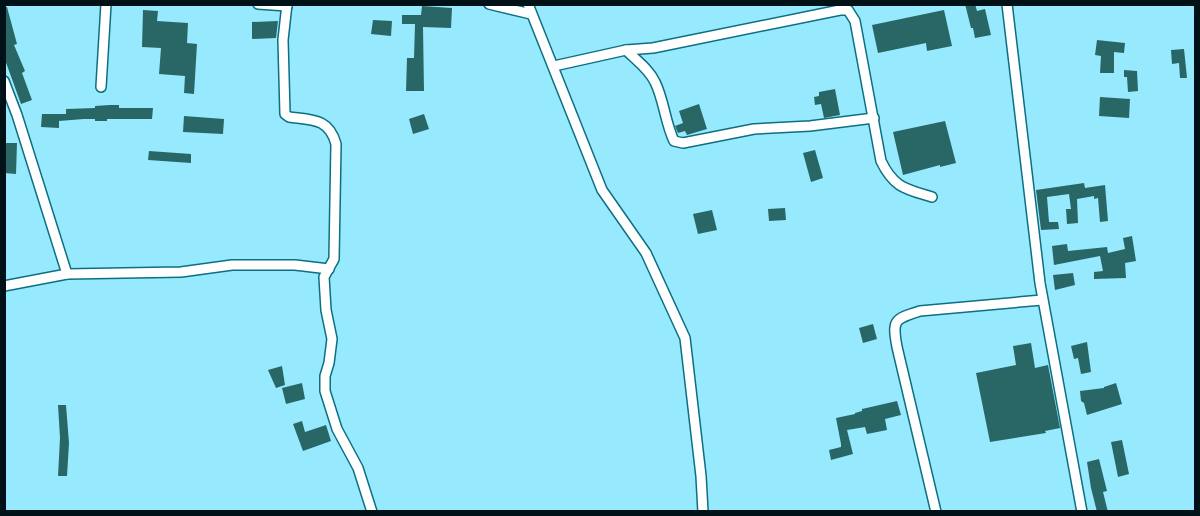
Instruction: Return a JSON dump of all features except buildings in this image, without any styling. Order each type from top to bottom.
[{"type":"street","points":[[101,87],[106,4]]},
{"type":"street","points":[[258,4],[287,5],[283,40],[285,114],[289,117],[320,122],[331,131],[336,144],[334,260],[324,277],[326,310],[332,339],[325,376],[325,391],[337,429],[358,468],[372,512]]},
{"type":"street","points":[[489,4],[530,9],[602,190],[646,253],[685,338],[703,512]]},
{"type":"street","points":[[1007,4],[1042,300],[1082,512]]},
{"type":"street","points":[[554,66],[840,9],[848,10],[855,21],[881,161],[888,175],[903,188],[932,197]]},
{"type":"street","points":[[626,50],[648,70],[656,83],[668,128],[674,141],[682,143],[754,129],[810,126],[874,118]]},
{"type":"street","points":[[4,81],[39,181],[67,274]]},
{"type":"street","points":[[4,286],[67,274],[181,272],[232,265],[296,265],[329,269]]},
{"type":"street","points":[[936,512],[897,347],[894,330],[896,321],[920,311],[1042,300]]}]
